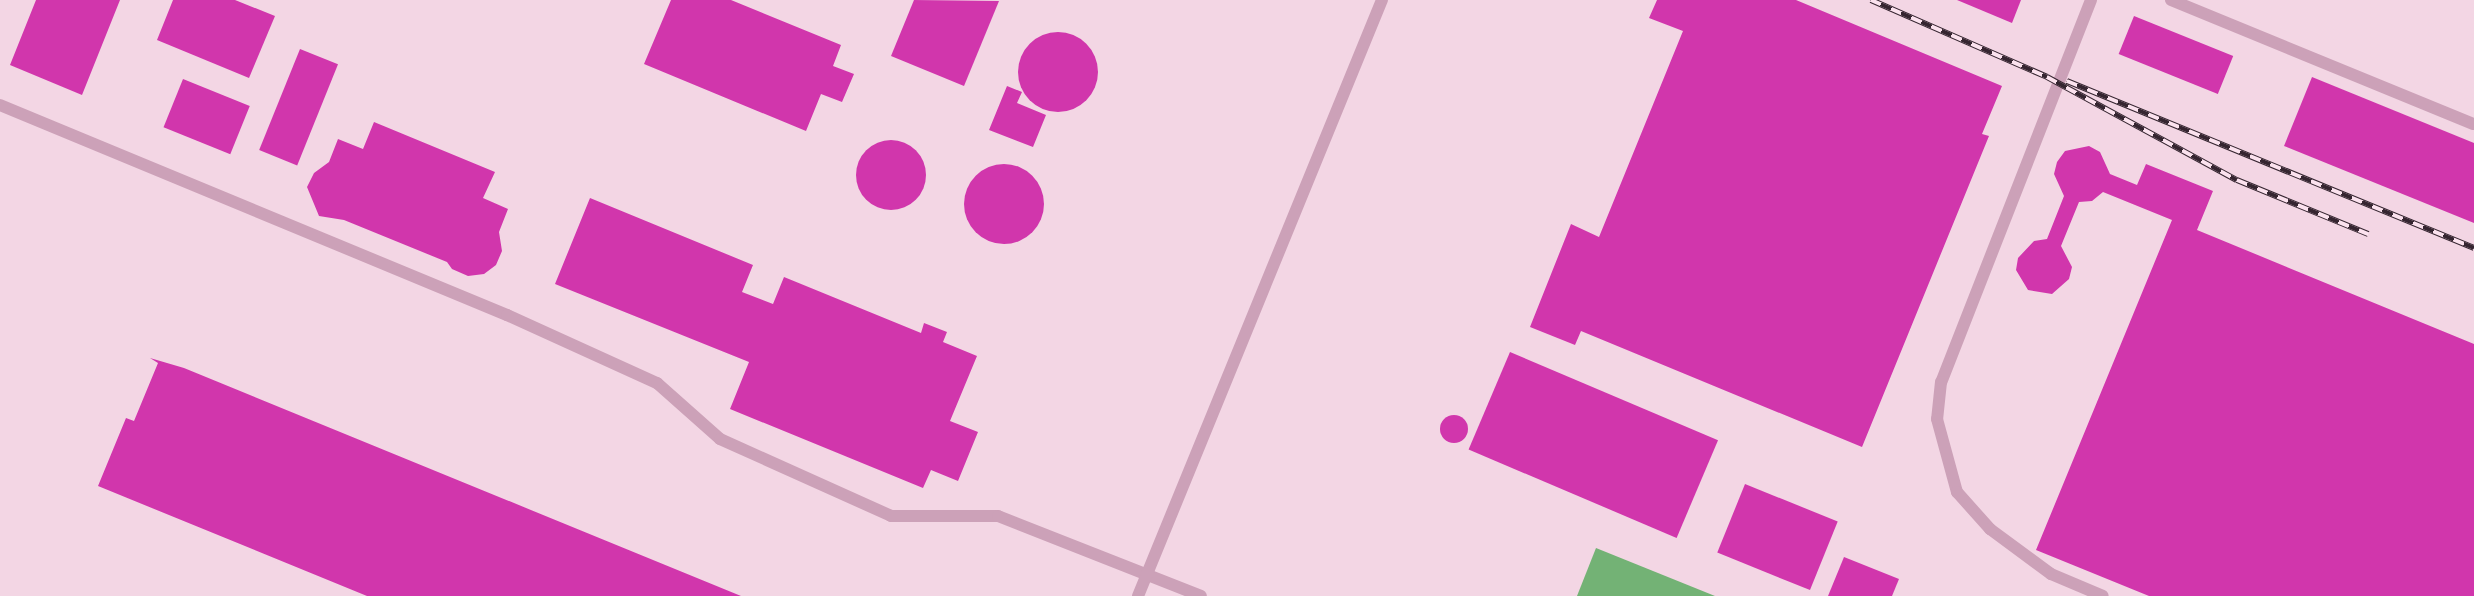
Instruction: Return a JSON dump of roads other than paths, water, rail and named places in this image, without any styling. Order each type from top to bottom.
[{"type":"lane","points":[[1138,596],[1382,0]]},
{"type":"lane","points":[[2091,0],[1941,382],[1937,419],[1957,492],[1990,529],[2051,574],[2103,596]]},
{"type":"lane","points":[[2171,0],[2474,124]]},
{"type":"lane","points":[[0,105],[507,315],[657,383],[720,439],[891,516],[998,516],[1148,573],[1201,596]]},
{"type":"railway","points":[[1871,0],[2047,77],[2237,180],[2368,234]]},
{"type":"railway","points":[[2067,81],[2474,248]]}]
